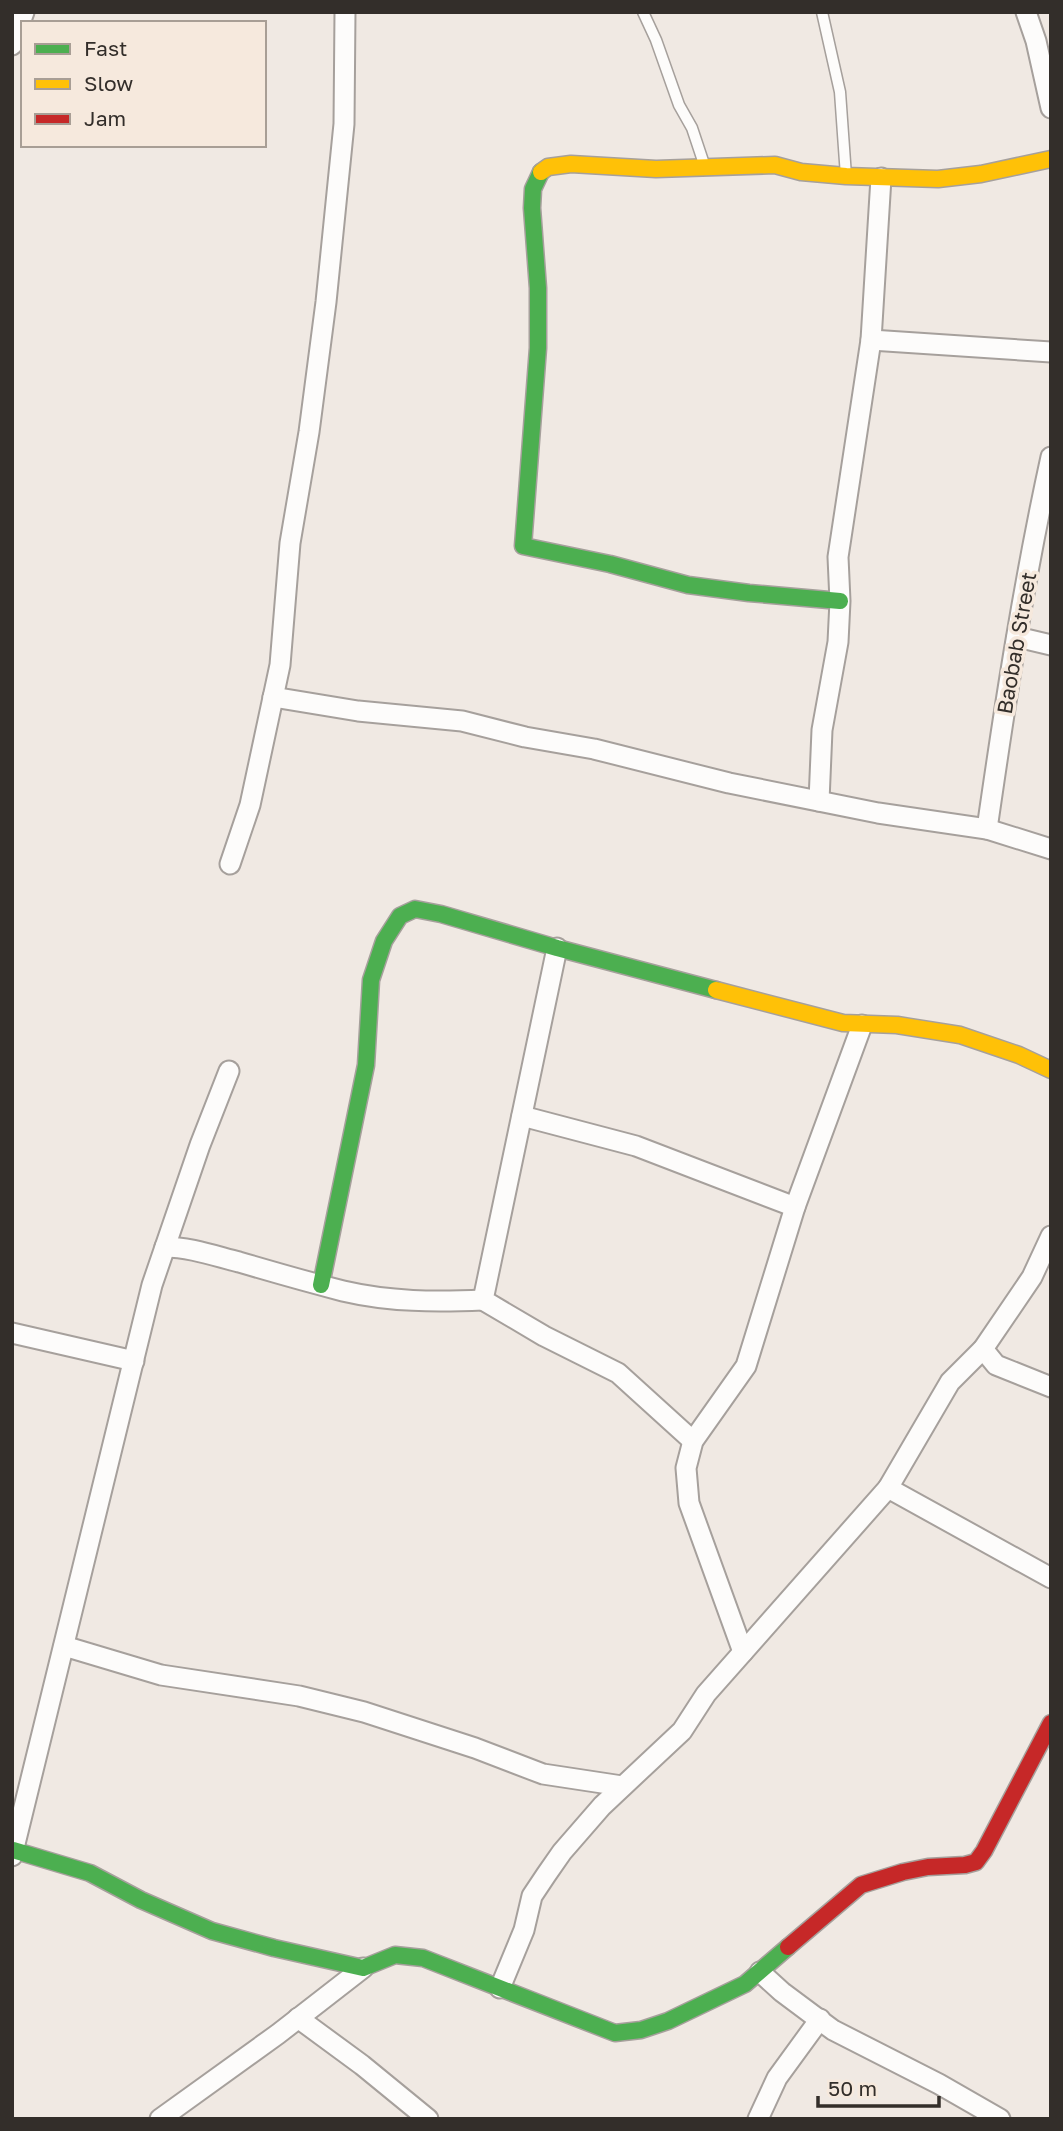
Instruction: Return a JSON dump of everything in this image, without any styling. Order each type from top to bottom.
[{"type":"street","points":[[12,45],[24,12]]},
{"type":"street","points":[[230,864],[250,805],[279,665],[289,543],[309,432],[326,303],[344,124],[345,12]]},
{"type":"street","points":[[1026,12],[1036,41],[1051,108]]},
{"type":"street","points":[[840,601],[688,585],[610,564],[523,546],[538,348],[538,288],[532,208],[533,189],[541,172],[548,167],[571,164],[656,169],[775,165],[801,172],[846,176],[938,179],[981,174],[1051,159]]},
{"type":"street","points":[[819,801],[822,730],[838,642],[838,557],[871,340],[881,178]]},
{"type":"street","points":[[871,340],[1051,352]]},
{"type":"street","name":"Baobab Street","points":[[987,829],[1005,701],[1051,457]]},
{"type":"street","points":[[1017,637],[1051,645]]},
{"type":"street","points":[[273,697],[358,711],[462,721],[525,737],[594,749],[729,783],[878,813],[987,829],[1051,849]]},
{"type":"street","points":[[321,1285],[366,1065],[371,980],[384,941],[400,916],[415,909],[843,1023],[897,1025],[960,1035],[1019,1055],[1051,1070]]},
{"type":"street","points":[[482,1300],[556,948]]},
{"type":"street","points":[[743,1652],[690,1503],[686,1468],[693,1441],[746,1366],[795,1207],[862,1025]]},
{"type":"street","points":[[229,1070],[152,1285],[13,1853],[89,1873],[141,1900],[212,1931],[363,1968]]},
{"type":"street","points":[[522,1116],[636,1146],[795,1207]]},
{"type":"street","points":[[500,1989],[524,1930],[532,1896],[562,1853],[595,1813],[682,1731],[706,1694],[888,1488],[950,1382],[983,1349],[1032,1277],[1051,1236]]},
{"type":"street","points":[[165,1247],[218,1256],[321,1285],[391,1300],[482,1300],[544,1336],[618,1373],[693,1441]]},
{"type":"street","points":[[12,1333],[134,1361]]},
{"type":"street","points":[[983,1349],[996,1365],[1051,1387]]},
{"type":"street","points":[[888,1488],[1051,1578]]},
{"type":"street","points":[[64,1646],[161,1675],[299,1696],[364,1713],[475,1748],[543,1774],[622,1786]]},
{"type":"street","points":[[160,2119],[363,1968],[395,1955],[423,1958],[615,2032],[641,2030],[668,2021],[745,1984],[861,1885],[928,1867],[976,1862],[984,1852],[1051,1723]]},
{"type":"street","points":[[760,1972],[782,1992],[834,2030],[1000,2119]]},
{"type":"street","points":[[298,2018],[362,2065],[428,2119]]},
{"type":"street","points":[[758,2119],[777,2078],[820,2019]]},
{"type":"lane","points":[[643,12],[679,105],[692,128],[705,167]]},
{"type":"lane","points":[[821,12],[840,92],[846,176]]},
{"type":"traffic: fast","points":[[541,172],[533,189],[532,208],[538,288],[538,348],[523,546],[610,564],[688,585],[840,601]]},
{"type":"traffic: fast","points":[[321,1285],[366,1065],[371,980],[384,941],[400,916],[415,909],[441,914],[716,990]]},
{"type":"traffic: fast","points":[[13,1850],[90,1873],[141,1900],[212,1931],[363,1968],[395,1955],[423,1958],[615,2033],[641,2030],[668,2021],[745,1984],[788,1947]]},
{"type":"traffic: slow","points":[[541,172],[548,167],[571,164],[656,169],[775,165],[801,172],[846,176],[938,179],[981,174],[1051,159]]},
{"type":"traffic: slow","points":[[716,990],[843,1023],[897,1025],[960,1035],[1019,1055],[1051,1070]]},
{"type":"traffic: jam","points":[[788,1947],[861,1885],[903,1872],[976,1862],[1051,1723]]}]
